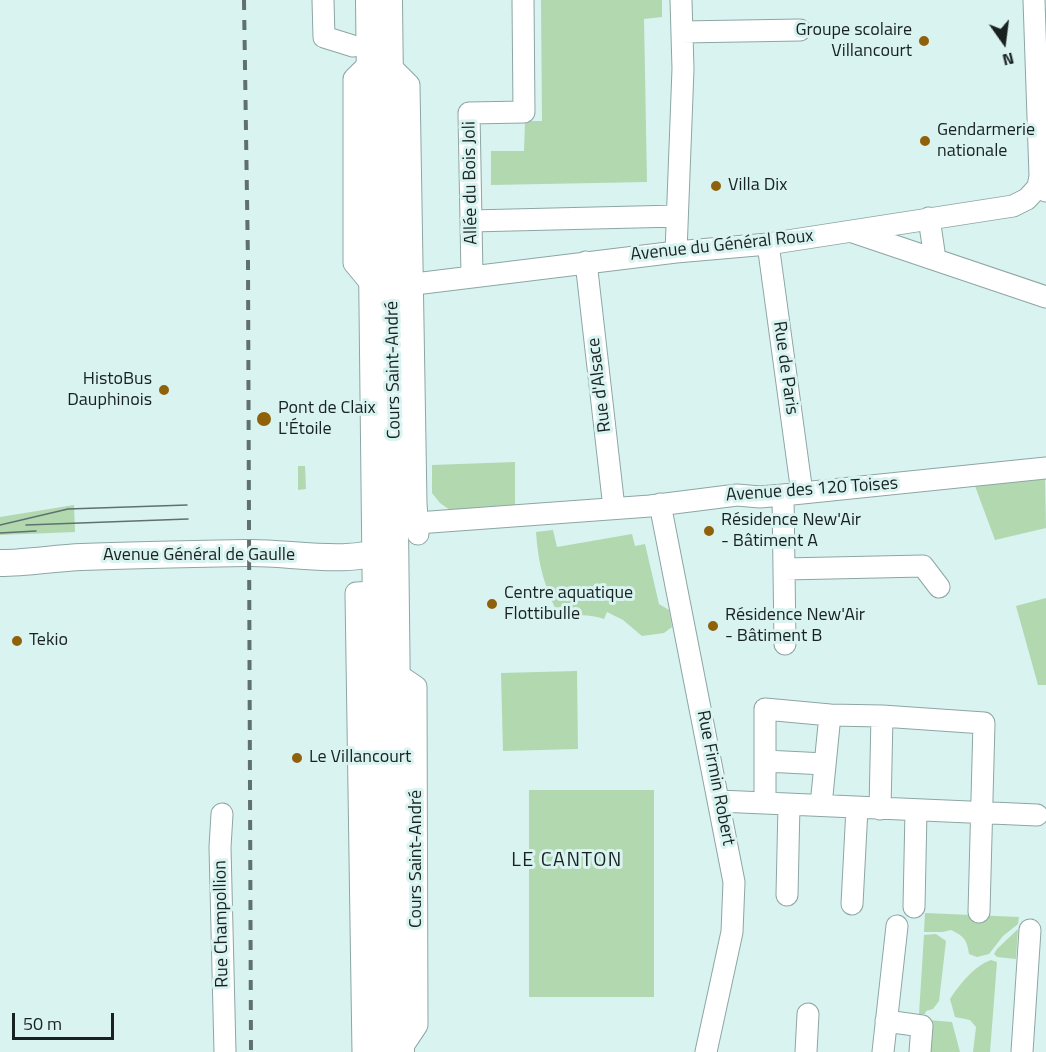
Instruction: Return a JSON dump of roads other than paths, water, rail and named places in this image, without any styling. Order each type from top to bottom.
[{"type":"main road","name":"Cours Saint-André","points":[[369,0],[372,224],[393,290]]},
{"type":"main road","name":"Cours Saint-André","points":[[389,0],[371,58],[393,290],[397,674],[394,1051]]},
{"type":"main road","name":"Cours Saint-André","points":[[394,1051],[379,925],[367,685],[375,592],[396,537]]},
{"type":"main road","name":"Avenue Général de Gaulle","points":[[0,549],[32,547],[80,552],[264,546],[396,537]]},
{"type":"main road","name":"Avenue Général de Gaulle","points":[[0,563],[33,563],[80,557],[249,553],[332,556],[396,537]]},
{"type":"street","points":[[323,0],[324,37],[371,58]]},
{"type":"street","name":"Allée du Bois Joli","points":[[472,276],[469,112],[524,112],[523,0]]},
{"type":"street","points":[[676,252],[683,69],[681,0]]},
{"type":"street","points":[[1034,0],[1042,189]]},
{"type":"street","points":[[682,32],[800,30]]},
{"type":"street","name":"Cours Saint-André","points":[[371,58],[354,79],[354,262],[393,290]]},
{"type":"street","name":"Avenue du Général Roux","points":[[393,290],[472,276],[586,262],[768,244],[930,219],[1013,206],[1042,189]]},
{"type":"street","points":[[355,202],[372,224]]},
{"type":"street","name":"Avenue du Général Roux","points":[[471,221],[677,216]]},
{"type":"street","points":[[930,219],[935,259]]},
{"type":"street","points":[[850,231],[1046,297]]},
{"type":"street","name":"Rue de Paris","points":[[768,244],[793,494],[785,569],[785,644]]},
{"type":"street","name":"Rue d'Alsace","points":[[586,262],[614,507]]},
{"type":"street","name":"Avenue des 120 Toises","points":[[396,537],[614,507],[737,495],[760,497],[1046,468]]},
{"type":"street","name":"Rue Firmin Robert","points":[[660,504],[735,882],[732,932],[706,1052]]},
{"type":"street","points":[[785,569],[932,566],[939,587]]},
{"type":"street","name":"Cours Saint-André","points":[[363,1052],[367,685]]},
{"type":"street","points":[[765,803],[765,709],[830,715],[984,723],[979,912]]},
{"type":"street","points":[[821,805],[830,715]]},
{"type":"street","points":[[880,809],[882,716]]},
{"type":"street","points":[[765,761],[825,764]]},
{"type":"street","points":[[719,801],[1037,815]]},
{"type":"street","points":[[787,895],[789,805]]},
{"type":"street","points":[[852,904],[857,808]]},
{"type":"street","points":[[914,907],[916,811]]},
{"type":"street","name":"Rue Champollion","points":[[222,814],[220,847],[225,1043]]},
{"type":"street","name":"Cours Saint-André","points":[[363,966],[370,953],[369,940],[379,925]]},
{"type":"street","points":[[883,1052],[897,926]]},
{"type":"street","points":[[1023,1052],[1030,930]]},
{"type":"street","points":[[806,1052],[808,1014]]},
{"type":"street","points":[[886,1022],[922,1026],[920,1052]]},
{"type":"tram line","points":[[0,525],[68,509],[187,505]]},
{"type":"tram line","points":[[26,525],[188,519]]},
{"type":"tram line","points":[[0,533],[36,531]]},
{"type":"railway","points":[[244,0],[248,263],[251,1052]]},
{"type":"place","name":"Groupe scolaire Villancourt","points":[[924,41]]},
{"type":"place","name":"Gendarmerie nationale","points":[[925,141]]},
{"type":"place","name":"Villa Dix","points":[[716,186]]},
{"type":"place","name":"HistoBus Dauphinois","points":[[164,390]]},
{"type":"place","name":"Pont de Claix L'Étoile","points":[[264,419]]},
{"type":"place","name":"Résidence New'Air - Bâtiment A","points":[[709,531]]},
{"type":"place","name":"Centre aquatique Flottibulle","points":[[492,604]]},
{"type":"place","name":"Résidence New'Air - Bâtiment B","points":[[713,626]]},
{"type":"place","name":"Tekio","points":[[17,641]]},
{"type":"place","name":"Le Villancourt","points":[[297,758]]},
{"type":"district","name":"LE CANTON","points":[[567,861]]}]
